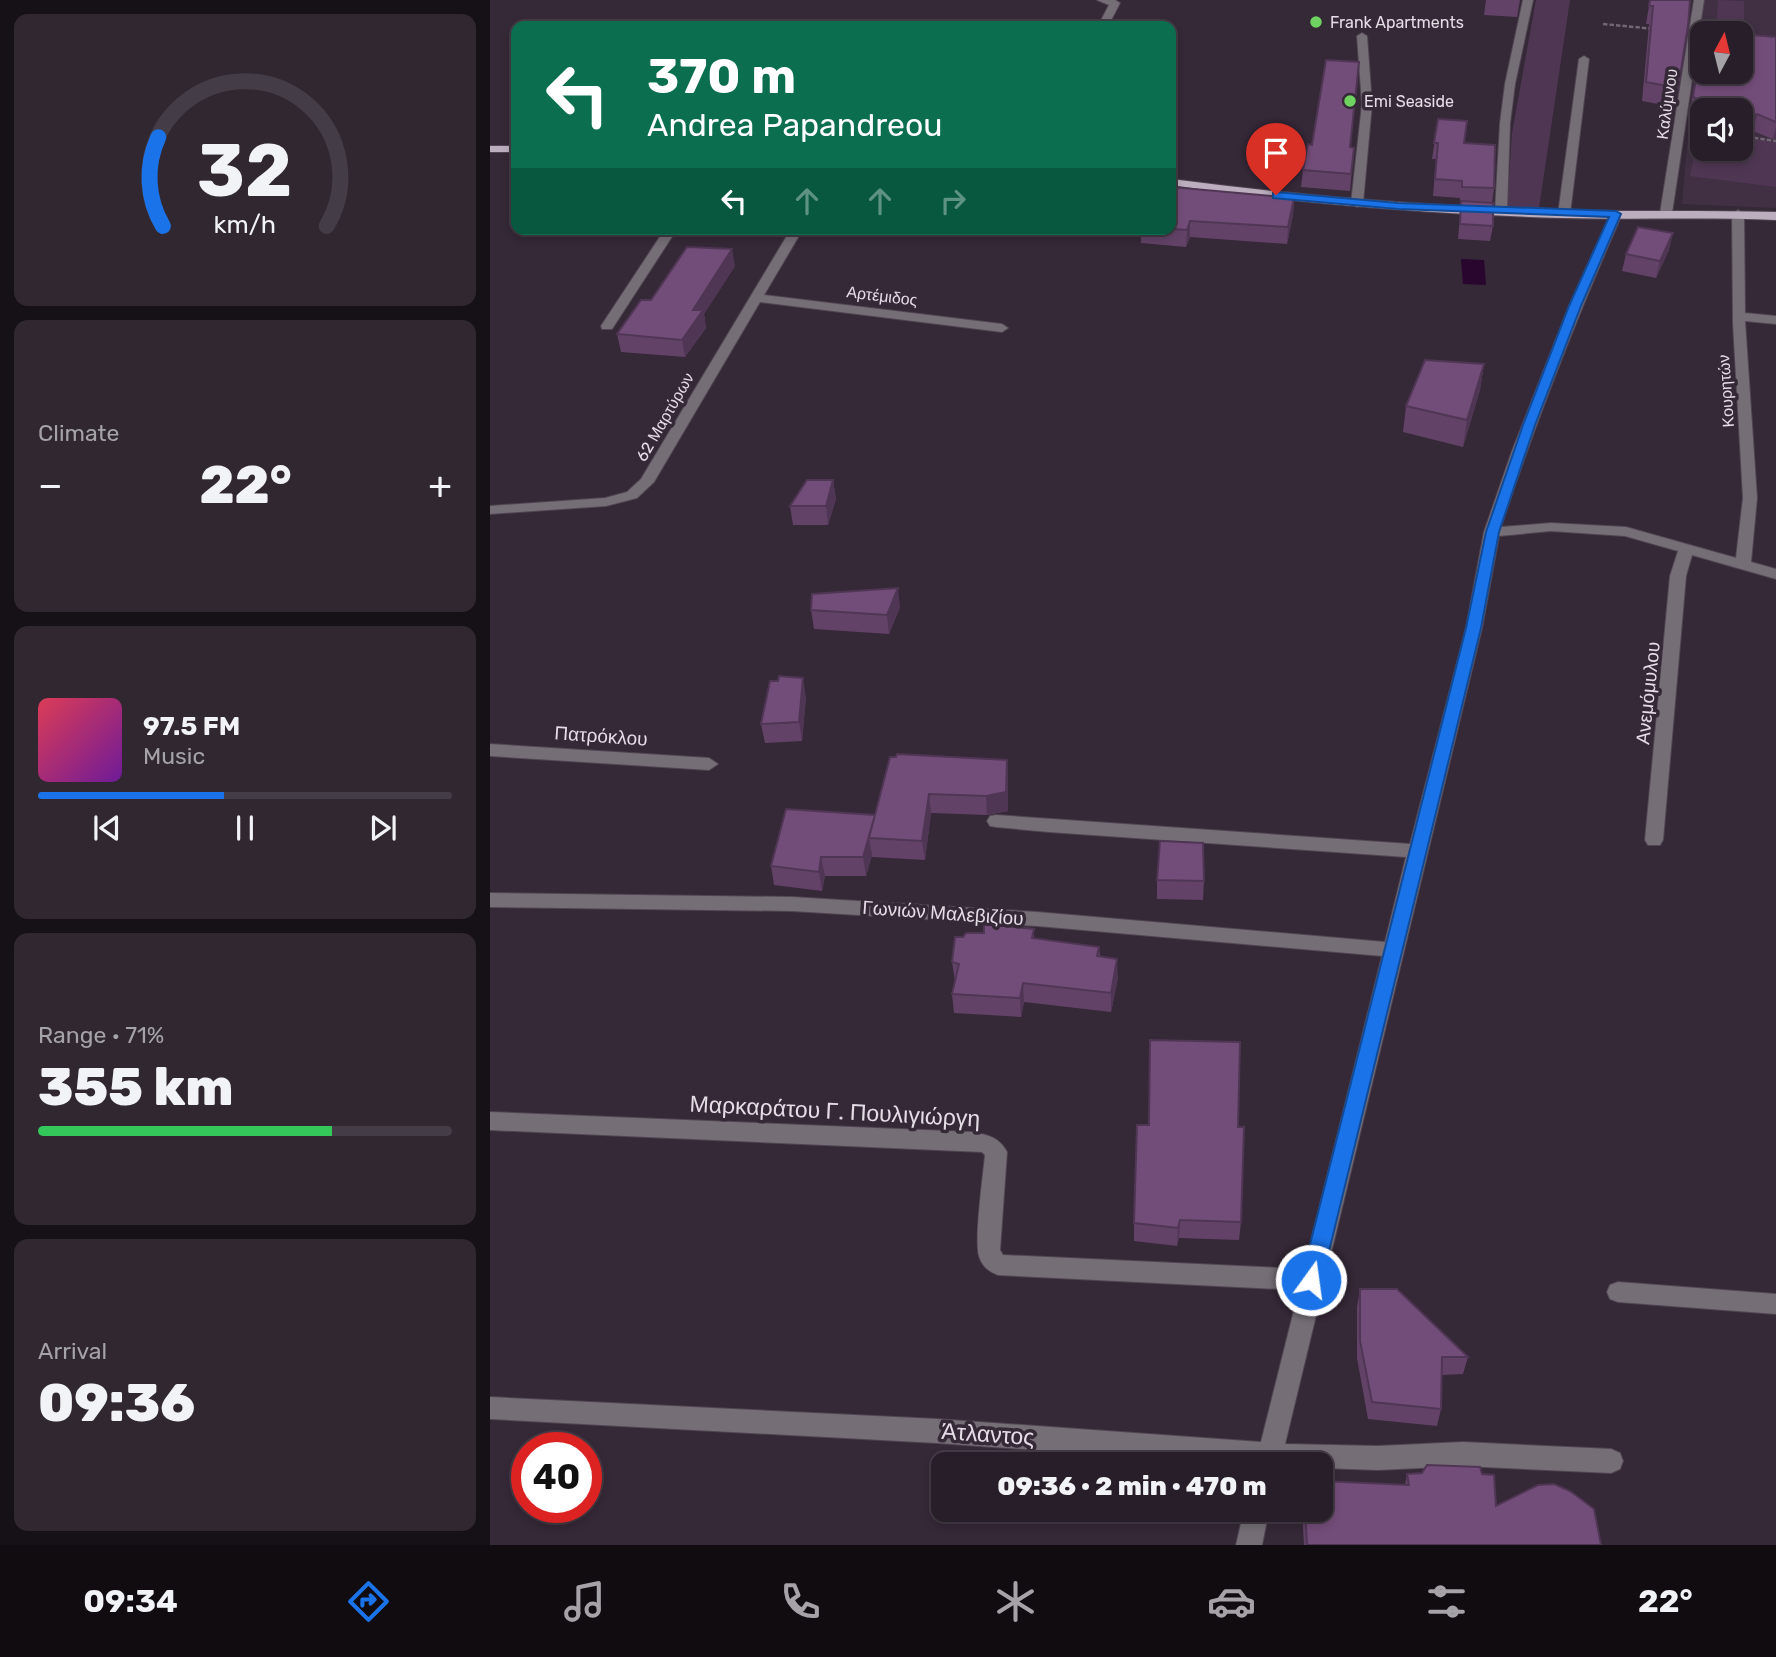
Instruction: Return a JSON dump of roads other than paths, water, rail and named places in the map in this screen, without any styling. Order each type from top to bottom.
[{"type":"main road","points":[[490,149],[511,149]]},
{"type":"main road","points":[[1176,183],[1357,203],[1564,214],[1776,216]]},
{"type":"street","points":[[1102,0],[1115,3],[1106,21]]},
{"type":"street","points":[[1501,211],[1505,123],[1528,0]]},
{"type":"street","name":"Καλύμνου","points":[[1666,213],[1699,0]]},
{"type":"street","points":[[1357,203],[1367,104],[1362,36]]},
{"type":"street","points":[[1564,214],[1584,59]]},
{"type":"street","points":[[1271,1452],[1311,1280],[1474,628],[1492,532],[1529,425],[1575,306],[1616,214]]},
{"type":"street","name":"Κουρητών","points":[[1738,214],[1739,316],[1750,498],[1743,565]]},
{"type":"street","points":[[607,326],[667,235]]},
{"type":"street","name":"62 Μαρτύρων","points":[[490,510],[606,502],[632,495],[647,482],[794,235]]},
{"type":"street","name":"Αρτέμιδος","points":[[758,298],[1002,328]]},
{"type":"street","points":[[1739,316],[1776,320]]},
{"type":"street","points":[[1492,532],[1551,527],[1605,529],[1776,574]]},
{"type":"street","name":"Ανεμόμυλου","points":[[1654,840],[1678,576],[1686,550]]},
{"type":"street","name":"Πατρόκλου","points":[[490,750],[709,764]]},
{"type":"street","points":[[996,821],[1150,834],[1351,844],[1417,851]]},
{"type":"street","name":"Γωνιών Μαλεβιζίου","points":[[490,900],[792,904],[1237,934],[1394,950]]},
{"type":"street","name":"Μαρκαράτου Γ. Πουλιγιώργη","points":[[490,1121],[972,1141],[988,1144],[996,1152],[989,1250],[991,1258],[998,1265],[1311,1280]]},
{"type":"street","points":[[1618,1292],[1776,1304]]},
{"type":"street","name":"Άτλαντος","points":[[490,1408],[937,1431],[1172,1446],[1214,1452]]},
{"type":"street","name":"Άτλαντος","points":[[1333,1459],[1463,1454],[1611,1461]]},
{"type":"street","points":[[1249,1545],[1254,1522]]},
{"type":"place","name":"Frank Apartments","points":[[1316,22]]},
{"type":"place","name":"Emi Seaside","points":[[1350,101]]}]
